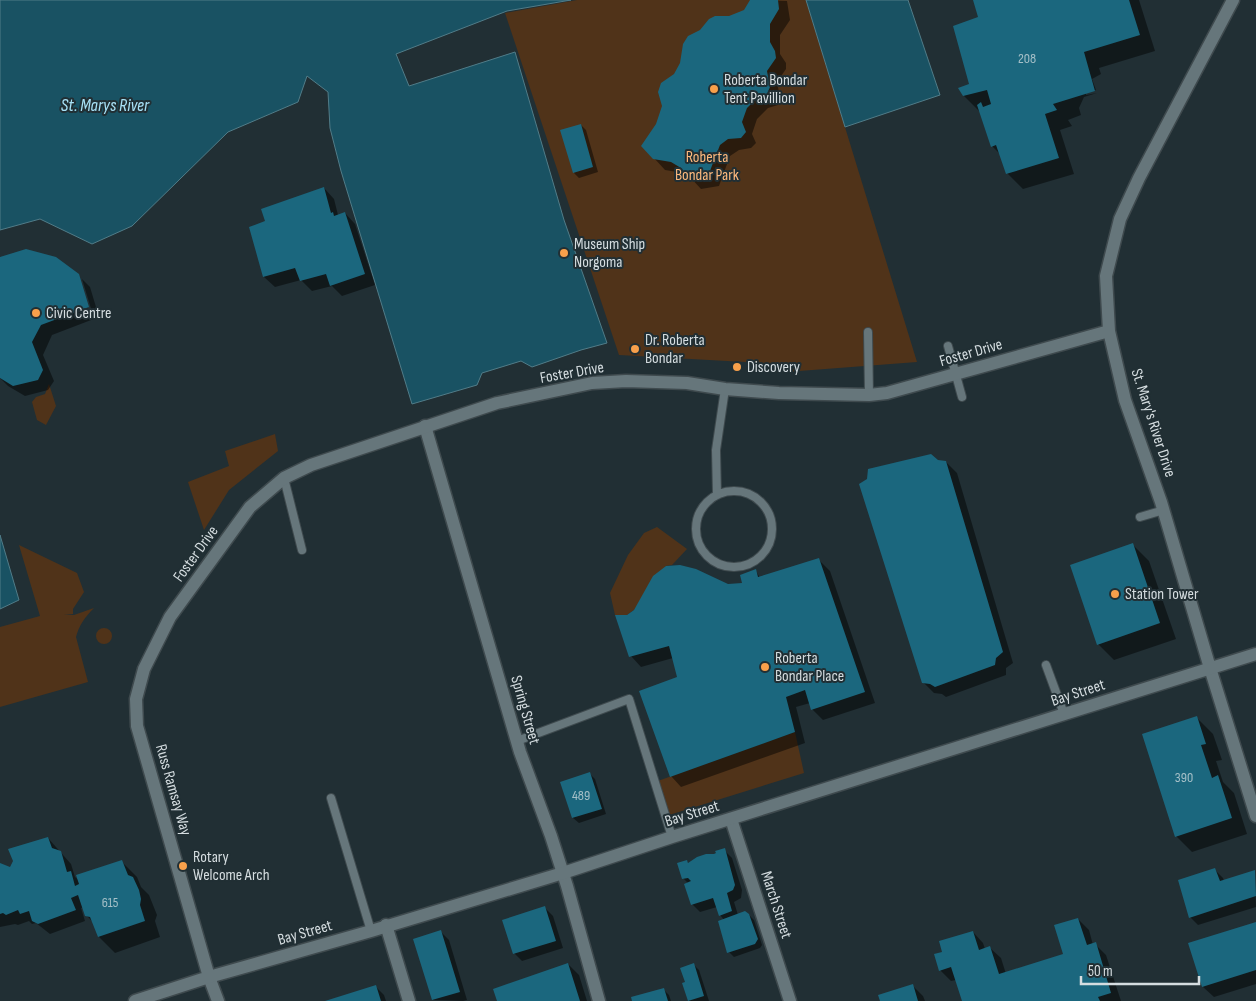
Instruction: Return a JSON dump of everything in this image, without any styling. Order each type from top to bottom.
[{"type":"street","name":"St. Mary's River Drive","points":[[1233,0],[1167,122],[1120,219],[1106,276],[1109,331],[1125,400],[1164,510],[1256,816]]},
{"type":"street","name":"Foster Drive","points":[[144,669],[170,617],[250,508],[284,478],[311,465],[425,426],[497,404],[592,383],[626,381],[687,383],[726,389],[779,393],[869,395],[887,393],[957,375],[1109,331]]},
{"type":"street","name":"Spring Street","points":[[425,426],[517,741],[563,873],[599,1001]]},
{"type":"street","name":"Bay Street","points":[[135,1001],[209,977],[371,931],[563,873],[1256,654]]},
{"type":"street","name":"Russ Ramsay Way","points":[[144,669],[136,699],[138,726],[209,977],[218,1001]]},
{"type":"street","name":"March Street","points":[[731,819],[790,1001]]},
{"type":"street","points":[[386,926],[409,1001]]},
{"type":"lane","points":[[868,332],[869,395]]},
{"type":"lane","points":[[948,346],[962,397]]},
{"type":"lane","points":[[717,495],[716,450],[726,389]]},
{"type":"lane","points":[[284,478],[302,550]]},
{"type":"lane","points":[[729,491],[742,491],[754,496],[764,504],[770,516],[772,528],[770,541],[764,552],[754,561],[742,566],[730,567],[718,563],[707,556],[700,545],[696,533],[697,520],[701,510],[708,501],[717,495],[729,491]]},
{"type":"lane","points":[[1140,517],[1164,510]]},
{"type":"lane","points":[[1046,665],[1064,714]]},
{"type":"lane","points":[[517,741],[629,700],[672,837]]},
{"type":"lane","points":[[331,798],[371,931]]},
{"type":"green space","name":"Roberta Bondar Park","points":[[577,0],[806,0],[917,362],[773,373],[745,362],[619,355],[505,13]]},
{"type":"green space","points":[[49,384],[56,406],[46,425],[37,420],[32,402],[36,397],[45,394]]},
{"type":"green space","points":[[275,434],[278,451],[229,490],[204,530],[188,482],[229,466],[225,451]]},
{"type":"green space","points":[[657,527],[687,549],[672,565],[666,566],[634,610],[627,615],[615,615],[610,593],[628,555],[644,533]]},
{"type":"green space","points":[[19,545],[77,573],[84,592],[73,609],[73,614],[64,615],[74,615],[94,608],[83,621],[76,637],[88,682],[0,707],[0,627],[40,616]]},
{"type":"green space","points":[[101,628],[107,628],[112,633],[110,642],[101,644],[96,639],[96,633]]},
{"type":"green space","points":[[795,732],[804,773],[666,816],[655,782]]},
{"type":"water","name":"St. Marys River","points":[[0,0],[571,0],[507,11],[396,54],[409,86],[515,52],[564,220],[607,343],[532,367],[521,361],[482,373],[477,385],[412,404],[341,171],[330,128],[328,92],[307,76],[298,102],[228,132],[132,226],[92,244],[40,219],[0,230]]},
{"type":"water","points":[[806,0],[908,0],[940,95],[845,127]]},
{"type":"water","points":[[0,535],[19,600],[0,609]]},
{"type":"building","name":"Roberta Bondar Tent Pavillion","points":[[750,0],[778,0],[779,9],[770,24],[770,42],[775,51],[776,58],[767,71],[770,87],[767,94],[757,98],[747,108],[742,122],[746,132],[741,138],[728,139],[720,145],[708,176],[689,179],[681,168],[671,162],[653,159],[641,146],[656,124],[662,106],[658,92],[661,83],[674,74],[680,63],[683,44],[688,36],[700,30],[709,19],[715,16],[729,16],[744,10]]},
{"type":"building","points":[[973,0],[1129,0],[1140,35],[1084,52],[1095,91],[1053,104],[1057,110],[1045,114],[1059,158],[1006,174],[996,145],[991,147],[977,105],[981,102],[983,107],[991,104],[987,90],[963,96],[958,88],[969,84],[953,26],[978,17]]},
{"type":"building","points":[[581,124],[593,167],[573,173],[560,130]]},
{"type":"building","points":[[324,187],[331,213],[333,212],[334,216],[345,212],[365,274],[330,286],[326,274],[300,281],[295,268],[263,277],[249,227],[265,221],[261,209]]},
{"type":"building","name":"Civic Centre","points":[[26,249],[56,257],[79,274],[89,307],[41,325],[32,342],[43,370],[38,380],[13,386],[0,378],[0,257]]},
{"type":"building","points":[[931,454],[938,460],[946,461],[1003,652],[996,658],[995,665],[935,687],[922,683],[859,484],[867,479],[868,469]]},
{"type":"building","name":"Station Tower","points":[[1133,543],[1160,623],[1097,645],[1070,565]]},
{"type":"building","name":"Roberta Bondar Place","points":[[819,558],[865,692],[811,710],[805,690],[786,697],[795,732],[670,777],[639,691],[677,677],[669,646],[629,657],[615,615],[627,615],[634,610],[653,576],[666,566],[680,565],[696,569],[728,584],[742,583],[740,575],[756,569],[758,577]]},
{"type":"building","points":[[1197,716],[1206,744],[1201,745],[1212,778],[1218,775],[1232,818],[1175,837],[1142,734]]},
{"type":"building","points":[[590,772],[602,809],[572,818],[560,782]]},
{"type":"building","points":[[48,837],[52,848],[61,851],[67,872],[71,871],[75,886],[79,884],[76,875],[122,860],[128,875],[133,877],[139,890],[140,905],[145,921],[98,937],[90,917],[85,916],[78,895],[71,898],[76,910],[38,924],[32,921],[29,911],[20,914],[18,910],[6,915],[0,914],[0,863],[10,867],[13,861],[8,849]]},
{"type":"building","points":[[725,848],[735,885],[733,890],[727,893],[732,911],[719,916],[713,898],[691,905],[684,884],[691,881],[688,878],[682,879],[677,863],[687,860],[688,863],[697,857],[714,854],[716,853],[715,851]]},
{"type":"building","points":[[1215,868],[1220,881],[1255,870],[1256,896],[1189,918],[1178,880]]},
{"type":"building","points":[[545,906],[556,941],[513,954],[502,920]]},
{"type":"building","points":[[745,911],[749,914],[758,939],[755,944],[727,953],[718,921]]},
{"type":"building","points":[[1078,918],[1087,945],[1096,942],[1111,993],[1098,997],[1100,1001],[962,1001],[951,967],[939,971],[934,954],[942,952],[939,941],[973,931],[979,950],[990,946],[999,974],[1063,954],[1054,925]]},
{"type":"building","points":[[1256,922],[1256,970],[1202,987],[1188,943]]},
{"type":"building","points":[[441,930],[460,992],[432,1000],[413,939]]},
{"type":"building","points":[[568,963],[580,1001],[497,1001],[493,989]]},
{"type":"building","points":[[694,963],[704,996],[688,1001],[682,983],[685,982],[680,968]]},
{"type":"building","points":[[913,984],[918,1001],[880,1001],[878,995]]},
{"type":"building","points":[[376,985],[381,1001],[325,1001]]},
{"type":"building","points":[[664,988],[668,1001],[632,1001],[631,997]]},
{"type":"place","name":"Roberta Bondar Tent Pavillion","points":[[714,89]]},
{"type":"place","name":"Museum Ship Norgoma","points":[[564,253]]},
{"type":"place","name":"Civic Centre","points":[[36,313]]},
{"type":"place","name":"Dr. Roberta Bondar","points":[[635,349]]},
{"type":"place","name":"Discovery","points":[[737,367]]},
{"type":"place","name":"Station Tower","points":[[1115,594]]},
{"type":"place","name":"Roberta Bondar Place","points":[[765,667]]},
{"type":"place","name":"Rotary Welcome Arch","points":[[183,866]]}]
